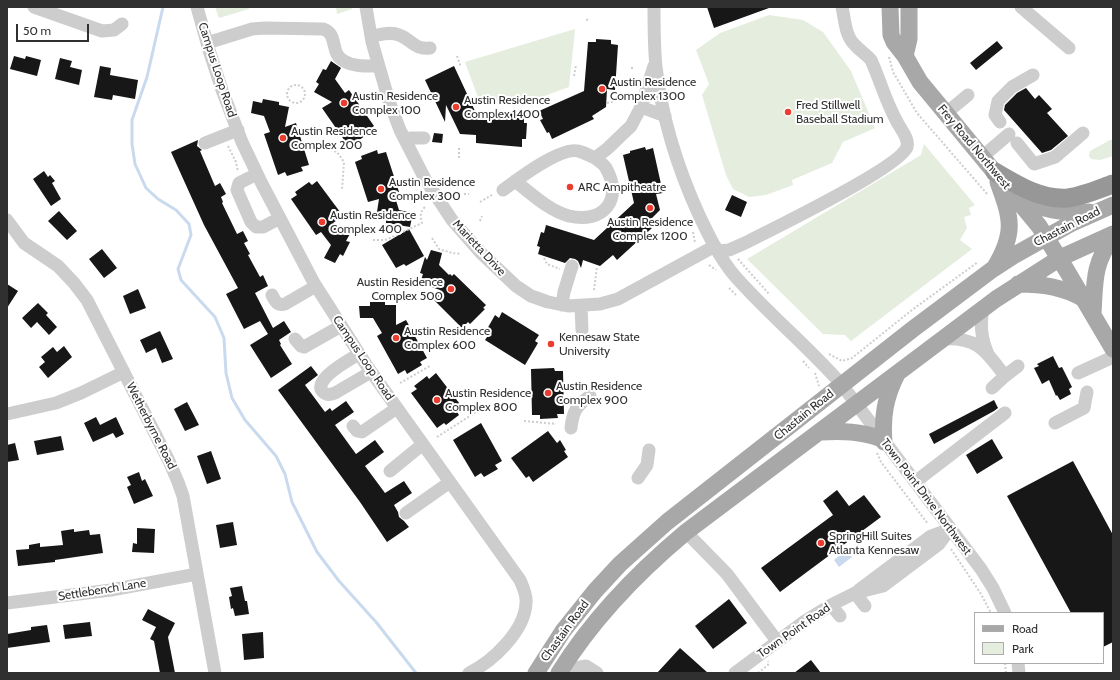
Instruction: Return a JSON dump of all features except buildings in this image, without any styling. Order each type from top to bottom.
[{"type":"highway","points":[[995,172],[1037,194],[1060,198],[1078,195],[1113,184]]},
{"type":"main road","name":"Frey Road Northwest","points":[[890,7],[891,35],[920,82],[945,114],[1010,190],[1046,236],[1093,314],[1108,334],[1113,349]]},
{"type":"main road","points":[[905,56],[909,39],[909,7]]},
{"type":"main road","points":[[986,266],[1005,249],[1010,229],[1007,206],[995,172]]},
{"type":"main road","points":[[1010,190],[1033,204],[1057,212],[1072,213],[1097,211]]},
{"type":"main road","name":"Chastain Road","points":[[536,673],[554,644],[578,611],[607,577],[632,552],[690,504],[913,329],[986,266],[1013,256],[1046,236],[1097,211],[1113,205]]},
{"type":"main road","points":[[1093,314],[1096,271],[1099,260],[1113,235]]},
{"type":"main road","name":"Chastain Road","points":[[559,673],[600,615],[661,552],[686,532],[983,308],[1060,258],[1113,235]]},
{"type":"main road","points":[[1018,284],[1040,284],[1052,286],[1072,292],[1084,299]]},
{"type":"main road","points":[[881,444],[885,403],[897,373]]},
{"type":"main road","points":[[820,432],[851,431],[870,435],[881,444]]},
{"type":"street","points":[[34,7],[102,31],[114,30],[122,24]]},
{"type":"street","name":"Campus Loop Road","points":[[197,7],[222,90],[238,130],[257,174],[316,286],[371,372],[520,580],[526,603],[524,614],[518,627],[507,643],[483,665],[469,673]]},
{"type":"street","name":"Marietta Drive","points":[[366,7],[378,66],[400,130],[425,179],[452,220],[481,253],[516,286],[531,296],[562,305],[582,306],[600,304],[618,299],[716,249],[729,250],[745,243],[871,176],[902,154],[907,146],[906,139],[896,122],[871,60],[865,52],[855,46],[848,37],[842,7]]},
{"type":"street","name":"Town Point Drive Northwest","points":[[654,7],[656,60],[665,116],[673,147],[693,202],[716,249],[741,282],[842,385],[856,404],[881,444],[915,482],[987,579],[1004,612]]},
{"type":"street","points":[[1021,7],[1069,48]]},
{"type":"street","points":[[207,44],[252,29],[323,29],[331,33],[337,55],[344,61],[354,65],[378,66]]},
{"type":"street","points":[[371,36],[395,34],[402,36],[418,47],[430,48]]},
{"type":"street","points":[[596,158],[631,126],[641,107],[656,60]]},
{"type":"street","points":[[1000,122],[995,115],[998,101],[1012,87],[1032,75]]},
{"type":"street","points":[[945,114],[968,95]]},
{"type":"street","points":[[641,107],[665,116]]},
{"type":"street","points":[[205,143],[238,130]]},
{"type":"street","points":[[982,157],[1012,139],[1034,164],[1055,157],[1083,134]]},
{"type":"street","points":[[405,140],[411,138],[424,138]]},
{"type":"street","points":[[498,192],[538,166],[567,151],[578,151],[596,158],[606,167],[612,181],[612,197],[606,209],[593,217],[569,216],[554,210],[515,181]]},
{"type":"street","points":[[257,174],[239,183],[237,190],[251,222],[256,227],[263,227],[280,218]]},
{"type":"street","name":"Wetherbyrne Road","points":[[7,220],[24,243],[58,266],[87,300],[178,482],[183,496],[215,673]]},
{"type":"street","points":[[562,305],[564,292],[571,269]]},
{"type":"street","points":[[272,295],[277,304],[281,305],[316,286]]},
{"type":"street","points":[[582,306],[582,330]]},
{"type":"street","points":[[983,308],[981,331],[988,354]]},
{"type":"street","points":[[295,339],[301,346],[304,347],[341,326]]},
{"type":"street","points":[[942,339],[967,340],[977,345],[988,354],[1005,376]]},
{"type":"street","points":[[359,354],[342,363],[330,374],[321,384],[320,387],[323,392],[328,395],[335,393],[371,372]]},
{"type":"street","points":[[1077,372],[1113,357]]},
{"type":"street","points":[[992,388],[1018,366]]},
{"type":"street","points":[[7,414],[56,403],[81,393],[124,372]]},
{"type":"street","points":[[1055,423],[1084,408],[1087,392]]},
{"type":"street","points":[[571,428],[572,416],[579,404],[591,397]]},
{"type":"street","points":[[353,426],[357,431],[362,432],[397,408]]},
{"type":"street","points":[[915,482],[1005,413]]},
{"type":"street","points":[[390,471],[423,444]]},
{"type":"street","points":[[638,478],[647,465],[649,450]]},
{"type":"street","points":[[406,513],[450,482]]},
{"type":"street","name":"Town Point Road","points":[[735,673],[777,641],[809,626],[831,605],[855,593],[931,536],[950,529]]},
{"type":"street","points":[[686,532],[727,574],[777,641]]},
{"type":"street","name":"Settlebench Lane","points":[[7,603],[111,590],[196,574]]},
{"type":"street","points":[[855,593],[865,606]]},
{"type":"street","points":[[831,605],[840,616]]},
{"type":"street","points":[[582,639],[583,654],[592,670]]},
{"type":"street","points":[[559,673],[570,668],[592,670]]},
{"type":"path","points":[[586,20],[590,19]]},
{"type":"path","points":[[457,56],[461,67]]},
{"type":"path","points":[[574,76],[576,65]]},
{"type":"path","points":[[295,85],[300,86],[304,94],[303,99],[298,102],[290,100],[287,95],[288,90],[295,85]]},
{"type":"path","points":[[607,103],[619,100]]},
{"type":"path","points":[[224,136],[243,181]]},
{"type":"path","points":[[939,137],[988,196]]},
{"type":"path","points":[[319,146],[337,152],[344,162],[342,190]]},
{"type":"path","points":[[459,158],[460,146]]},
{"type":"path","points":[[480,202],[498,192]]},
{"type":"path","points":[[464,194],[469,194]]},
{"type":"path","points":[[373,240],[385,240],[422,223],[421,213],[425,207]]},
{"type":"path","points":[[480,220],[482,216]]},
{"type":"path","points":[[432,238],[439,249],[461,254]]},
{"type":"path","points":[[544,258],[547,264],[571,269]]},
{"type":"path","points":[[738,259],[769,294]]},
{"type":"path","points":[[824,351],[842,361],[852,358],[912,310],[986,266]]},
{"type":"path","points":[[594,290],[597,267]]},
{"type":"path","points":[[400,383],[430,366]]},
{"type":"path","points":[[437,437],[476,412]]},
{"type":"path","points":[[524,421],[556,424]]},
{"type":"path","points":[[881,444],[881,462],[928,524]]},
{"type":"path","points":[[951,549],[981,594],[990,612]]},
{"type":"green space","points":[[215,7],[249,7],[249,9],[219,18]]},
{"type":"green space","points":[[336,7],[352,7],[352,9],[337,14]]},
{"type":"green space","name":"Fred Stillwell Baseball Stadium","points":[[769,15],[803,20],[823,32],[851,71],[875,128],[843,142],[832,163],[792,180],[793,185],[766,195],[749,197],[733,189],[726,175],[702,95],[709,84],[696,50],[720,33]]},
{"type":"green space","points":[[575,29],[569,87],[520,105],[480,103],[465,62]]},
{"type":"green space","points":[[1110,140],[1113,140],[1113,156],[1100,160],[1091,159],[1089,156],[1090,151]]},
{"type":"green space","points":[[924,144],[975,205],[969,208],[971,215],[964,217],[967,228],[960,240],[972,249],[851,341],[845,335],[823,334],[747,259],[921,155]]},
{"type":"water","points":[[846,550],[852,557],[839,567],[834,560]]},
{"type":"waterway","points":[[163,7],[147,77],[132,120],[132,144],[135,164],[146,188],[158,199],[176,210],[189,224],[191,235],[178,269],[181,280],[215,317],[224,338],[226,373],[232,398],[245,420],[276,456],[285,474],[292,502],[317,552],[339,581],[376,622],[416,673]]},
{"type":"place","name":"Austin Residence Complex 1300","points":[[602,89]]},
{"type":"place","name":"Austin Residence Complex 100","points":[[344,103]]},
{"type":"place","name":"Austin Residence Complex 1400","points":[[456,107]]},
{"type":"place","name":"Fred Stillwell Baseball Stadium","points":[[788,112]]},
{"type":"place","name":"Austin Residence Complex 200","points":[[283,138]]},
{"type":"place","name":"ARC Ampitheatre","points":[[570,187]]},
{"type":"place","name":"Austin Residence Complex 300","points":[[381,189]]},
{"type":"place","name":"Austin Residence Complex 1200","points":[[650,208]]},
{"type":"place","name":"Austin Residence Complex 400","points":[[322,222]]},
{"type":"place","name":"Austin Residence Complex 500","points":[[451,289]]},
{"type":"place","name":"Austin Residence Complex 600","points":[[396,338]]},
{"type":"place","name":"Kennesaw State University","points":[[551,344]]},
{"type":"place","name":"Austin Residence Complex 900","points":[[548,393]]},
{"type":"place","name":"Austin Residence Complex 800","points":[[437,400]]},
{"type":"place","name":"SpringHill Suites Atlanta Kennesaw","points":[[821,543]]}]
